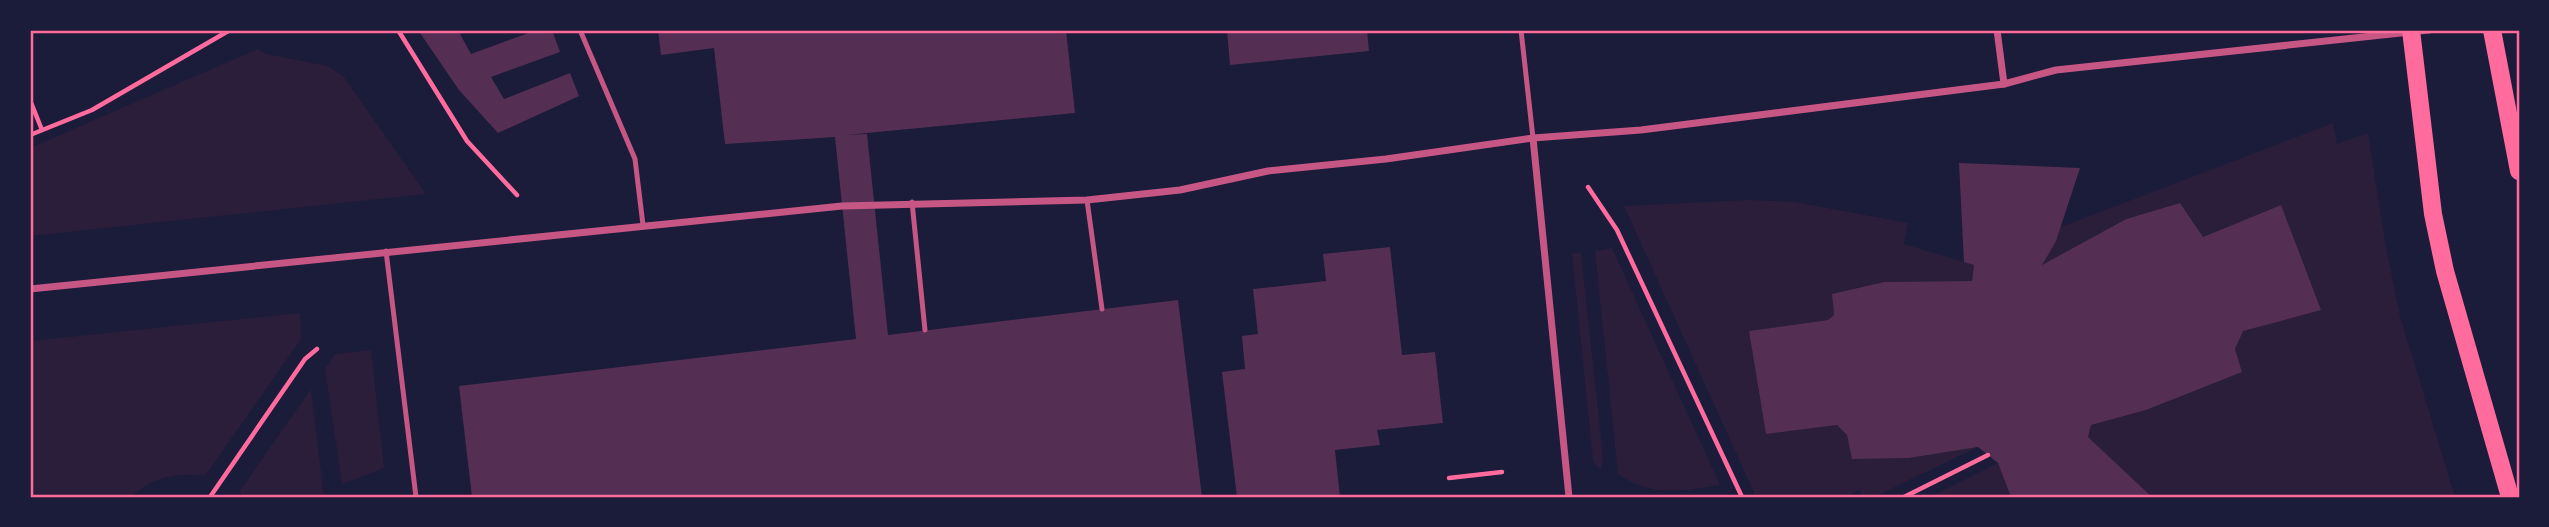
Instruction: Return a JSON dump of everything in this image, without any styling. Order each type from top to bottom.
[{"type":"main road","points":[[2417,30],[2433,214],[2445,271],[2510,497]]},
{"type":"main road","points":[[2492,30],[2519,171]]},
{"type":"street","points":[[1997,30],[2004,84]]},
{"type":"street","points":[[30,289],[643,225],[912,202],[1087,200],[1180,190],[1268,171],[1386,159],[1534,138],[1642,130],[2004,84],[2056,70],[2417,30]]},
{"type":"street","points":[[1534,138],[1569,497]]},
{"type":"lane","points":[[580,30],[635,159],[643,225]]},
{"type":"lane","points":[[1521,30],[1534,138]]},
{"type":"lane","points":[[1087,200],[1102,309]]},
{"type":"lane","points":[[912,202],[925,330]]},
{"type":"lane","points":[[386,251],[416,497]]},
{"type":"path","points":[[30,135],[92,110],[230,30]]},
{"type":"path","points":[[398,30],[467,141],[517,195]]},
{"type":"path","points":[[30,100],[42,130]]},
{"type":"path","points":[[1588,187],[1617,230],[1742,497]]},
{"type":"path","points":[[210,497],[305,359],[317,349]]},
{"type":"path","points":[[1904,497],[1988,455]]},
{"type":"path","points":[[1449,478],[1503,472]]},
{"type":"shaded area","points":[[258,49],[267,54],[328,66],[344,77],[426,194],[30,236],[30,148]]},
{"type":"shaded area","points":[[2333,123],[2337,144],[2368,133],[2400,316],[2455,497],[2152,497],[2088,437],[2091,425],[2146,410],[2242,372],[2235,349],[2281,205],[2203,237],[2180,203],[2125,219],[2042,265],[2061,227]]},
{"type":"shaded area","points":[[1748,200],[1795,202],[1908,223],[1904,244],[1974,265],[1972,281],[1884,282],[1832,294],[1834,315],[1828,320],[1749,331],[1766,434],[1837,425],[1847,435],[1852,459],[1909,458],[1978,447],[1874,497],[1863,497],[1859,490],[1846,497],[1756,497],[1624,206]]},
{"type":"shaded area","points":[[1612,248],[1720,485],[1680,490],[1655,489],[1618,474],[1595,251]]},
{"type":"shaded area","points":[[1581,252],[1603,457],[1601,470],[1593,461],[1572,254]]},
{"type":"shaded area","points":[[300,313],[301,339],[205,476],[165,477],[147,485],[131,497],[30,497],[30,341]]},
{"type":"shaded area","points":[[371,350],[384,468],[342,484],[325,369],[335,354]]},
{"type":"shaded area","points":[[311,389],[324,497],[244,497],[239,492]]},
{"type":"shaded area","points":[[1998,463],[2011,497],[1930,497]]},
{"type":"building","points":[[418,30],[471,30],[460,34],[471,54],[537,30],[552,30],[560,52],[491,77],[504,99],[570,73],[579,96],[498,133],[459,90]]},
{"type":"building","points":[[658,30],[1066,30],[1075,113],[846,135],[867,134],[888,335],[1178,300],[1202,497],[472,497],[459,386],[856,339],[835,137],[725,144],[714,48],[661,55]]},
{"type":"building","points":[[1227,30],[1367,30],[1369,51],[1230,65]]},
{"type":"building","points":[[1959,163],[2080,168],[2056,241],[2042,265],[2126,219],[2180,203],[2203,237],[2281,205],[2321,310],[2243,331],[2235,349],[2242,372],[2146,410],[2091,425],[2088,437],[2152,497],[2011,497],[1998,463],[1978,447],[1909,458],[1852,459],[1847,435],[1837,425],[1766,434],[1749,331],[1828,320],[1834,315],[1832,294],[1884,282],[1972,281],[1974,265],[1964,262]]},
{"type":"building","points":[[1390,247],[1402,355],[1435,352],[1443,423],[1377,430],[1380,445],[1335,450],[1340,497],[1237,497],[1222,372],[1245,369],[1242,336],[1258,334],[1253,289],[1326,281],[1323,254]]}]
